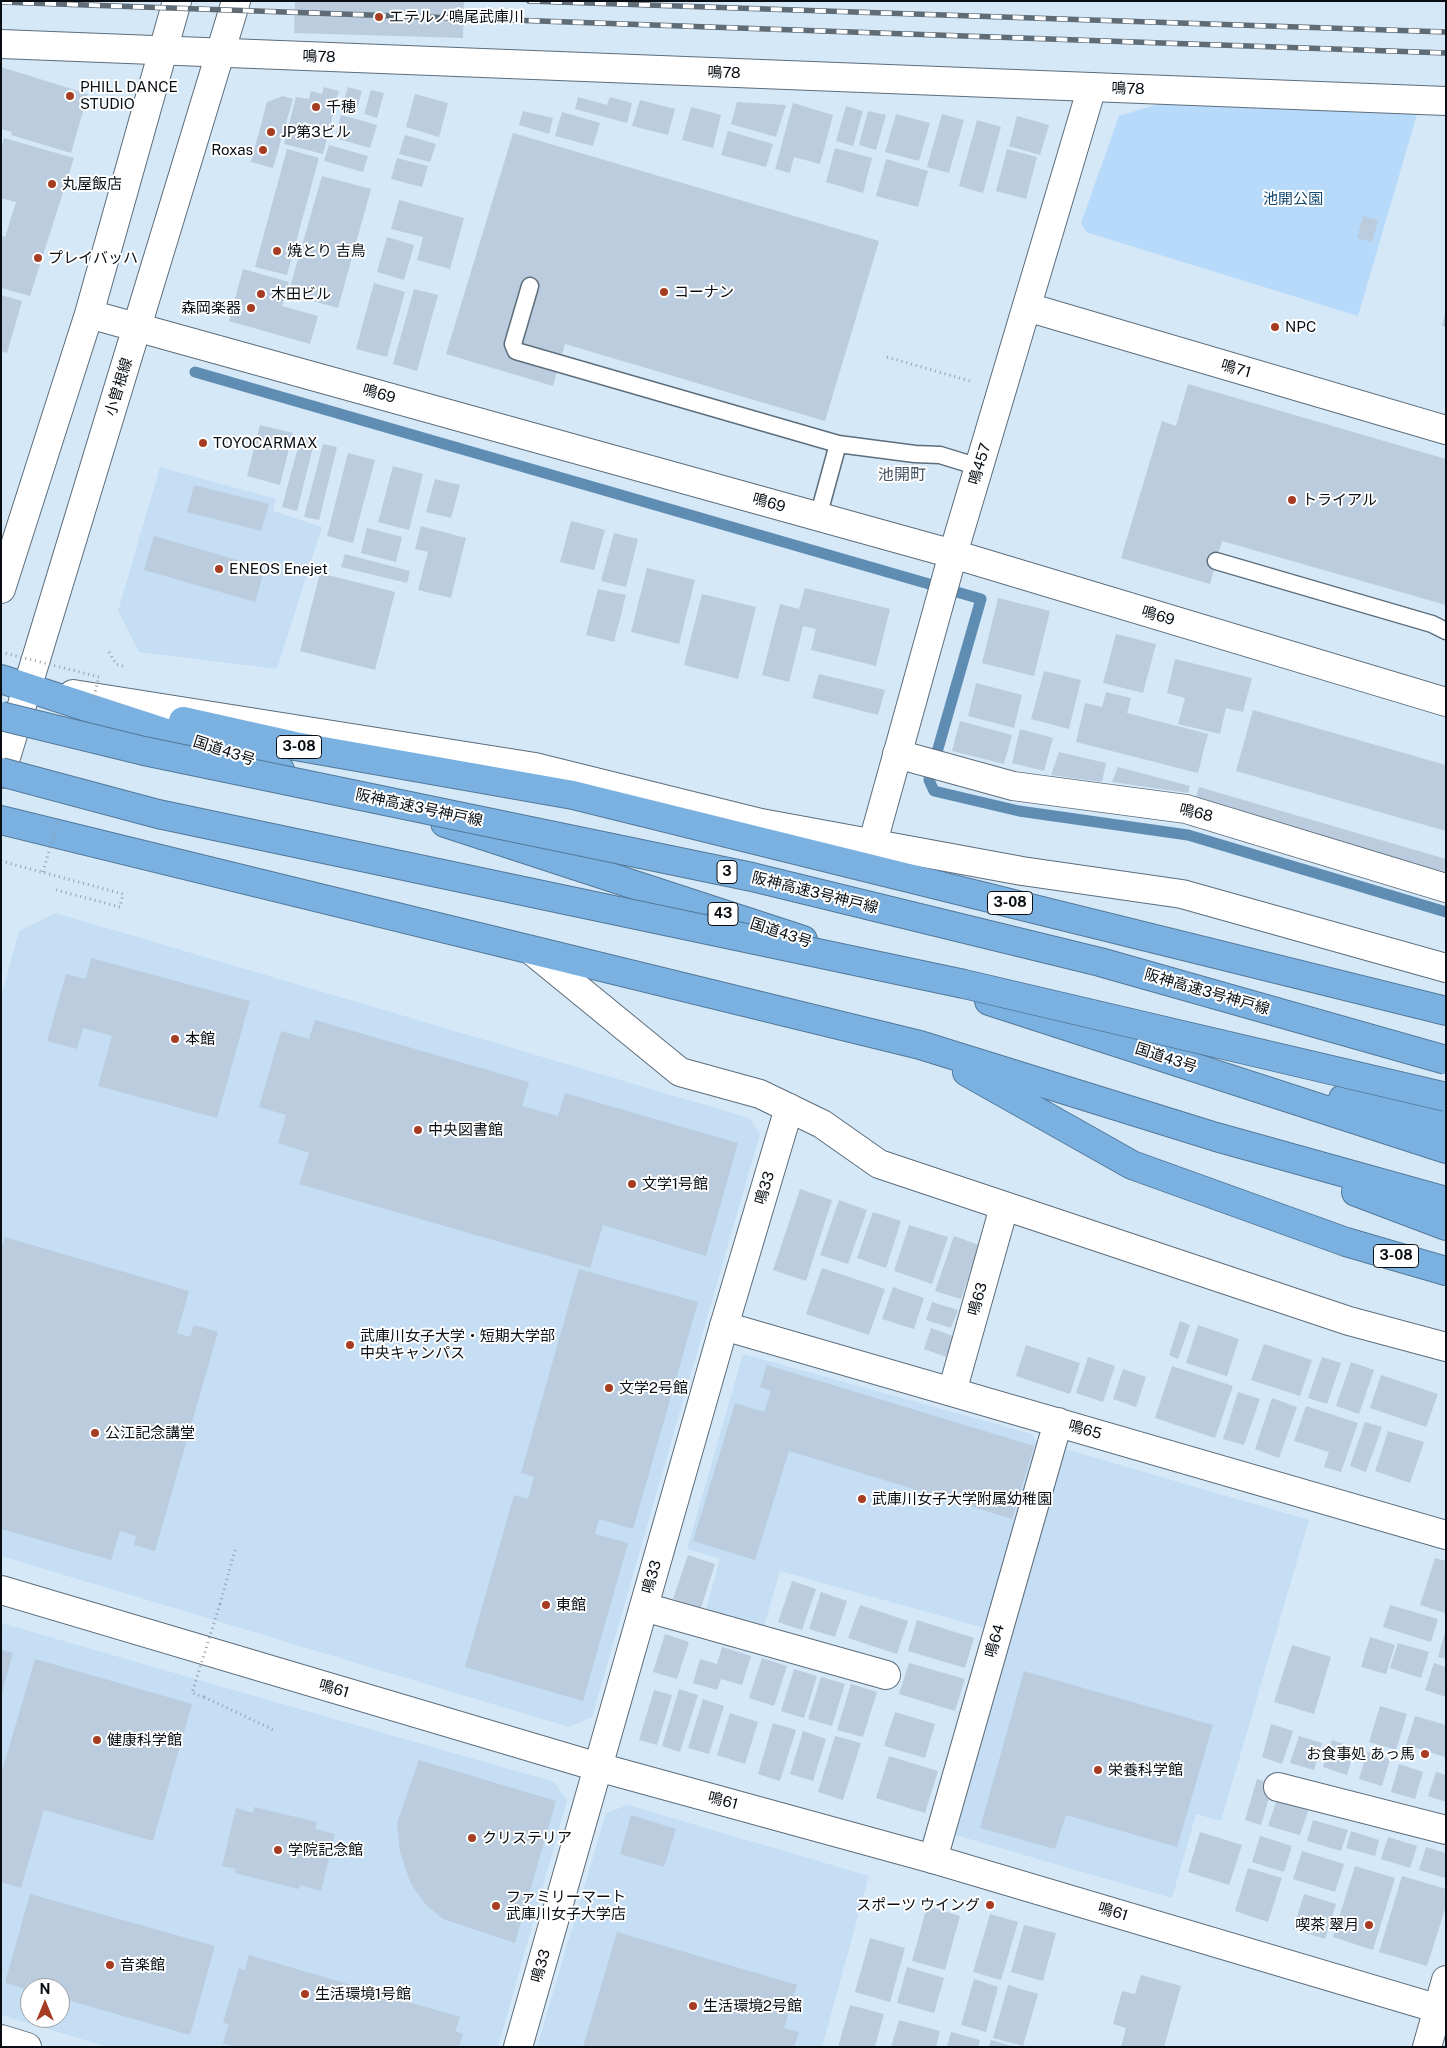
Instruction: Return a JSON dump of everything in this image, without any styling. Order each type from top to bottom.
[{"type":"highway","name":"国道43号","points":[[1,679],[1446,1149]]},
{"type":"highway","name":"3-08","points":[[27,687],[295,746],[573,795],[1446,1011]]},
{"type":"highway","name":"阪神高速3号神戸線","points":[[1,716],[144,751],[752,877],[1100,962],[1446,1060]]},
{"type":"highway","points":[[1,773],[158,814],[964,984],[1446,1097]]},
{"type":"highway","points":[[1,820],[920,1045],[1216,1137],[1446,1202]]},
{"type":"highway","points":[[1102,1038],[1446,1125]]},
{"type":"highway","name":"3-08","points":[[920,1045],[1132,1165],[1346,1242],[1446,1271]]},
{"type":"highway","points":[[1216,1137],[1446,1226]]},
{"type":"street","points":[[1,589],[89,314],[177,1]]},
{"type":"street","name":"小曽根線","points":[[1,773],[236,1]]},
{"type":"street","name":"鳴78","points":[[1,44],[1446,101]]},
{"type":"street","name":"鳴457","points":[[873,842],[919,760],[946,578],[1092,87]]},
{"type":"street","name":"鳴71","points":[[1027,307],[1446,430]]},
{"type":"street","name":"鳴69","points":[[89,314],[818,517],[946,578],[1445,697]]},
{"type":"street","points":[[27,687],[536,767],[761,823],[873,842],[1022,871],[1182,894],[1446,968]]},
{"type":"street","name":"鳴68","points":[[919,760],[1013,786],[1186,809],[1446,888]]},
{"type":"street","points":[[532,951],[680,1072],[760,1094],[822,1124],[879,1164],[1349,1321],[1446,1347]]},
{"type":"street","name":"鳴33","points":[[518,2047],[724,1326],[789,1108]]},
{"type":"street","name":"鳴63","points":[[952,1392],[1004,1207]]},
{"type":"street","name":"鳴65","points":[[724,1326],[1446,1535]]},
{"type":"street","name":"鳴64","points":[[933,1859],[1058,1422]]},
{"type":"street","name":"鳴61","points":[[1,1590],[598,1767],[933,1859],[1442,2010]]},
{"type":"street","points":[[644,1607],[886,1675]]},
{"type":"street","points":[[1278,1787],[1446,1830]]},
{"type":"street","points":[[1427,2047],[1442,2010],[1446,1980]]},
{"type":"street","points":[[1,2040],[27,2047]]},
{"type":"lane","points":[[530,286],[513,344],[516,351],[838,444],[915,454],[940,454],[979,467]]},
{"type":"lane","points":[[818,517],[838,444]]},
{"type":"lane","points":[[1216,561],[1432,624],[1446,631]]},
{"type":"path","points":[[887,357],[977,383]]},
{"type":"path","points":[[1,652],[99,677]]},
{"type":"path","points":[[1,861],[123,894],[120,907],[56,890]]},
{"type":"path","points":[[235,1550],[192,1693],[276,1731]]},
{"type":"shaded area","name":"ENEOS Enejet","points":[[160,467],[276,499],[273,511],[322,527],[277,669],[139,652],[118,611]]},
{"type":"shaded area","name":"武庫川女子大学・短期大学部 中央キャンパス","points":[[56,913],[749,1118],[760,1134],[592,1717],[569,1727],[1,1556],[1,997],[19,931]]},
{"type":"shaded area","name":"武庫川女子大学附属幼稚園","points":[[743,1354],[1032,1434],[1039,1448],[984,1628],[780,1571],[763,1630],[705,1613],[720,1559],[687,1549]]},
{"type":"shaded area","points":[[1065,1449],[1309,1520],[1221,1821],[1196,1814],[1172,1898],[952,1834]]},
{"type":"shaded area","points":[[1,1623],[554,1782],[567,1801],[498,2047],[108,2047],[44,2028],[70,2028],[70,1978],[20,1978],[20,2021],[1,2015]]},
{"type":"shaded area","points":[[628,1805],[869,1876],[822,2047],[537,2047],[606,1813]]},
{"type":"green space","name":"池開公園","points":[[1171,100],[1418,111],[1358,316],[1086,232],[1081,223],[1119,116]]},
{"type":"building","name":"エテルノ鳴尾武庫川","points":[[295,1],[464,1],[463,38],[294,33]]},
{"type":"building","points":[[1,67],[88,94],[71,153],[11,135],[12,132],[1,129]]},
{"type":"building","points":[[324,87],[339,91],[323,154],[284,144],[296,97],[309,99],[311,91],[322,94]]},
{"type":"building","points":[[348,87],[362,91],[356,112],[341,109]]},
{"type":"building","points":[[371,90],[384,93],[377,118],[364,114]]},
{"type":"building","points":[[415,94],[448,103],[439,137],[406,127]]},
{"type":"building","name":"JP第3ビル","points":[[283,96],[293,99],[273,168],[251,162],[267,102]]},
{"type":"building","points":[[578,97],[607,105],[610,97],[632,103],[627,123],[575,109]]},
{"type":"building","points":[[640,100],[675,109],[668,135],[632,126]]},
{"type":"building","points":[[737,102],[786,105],[776,137],[731,124]]},
{"type":"building","points":[[793,103],[833,115],[820,164],[794,157],[790,173],[775,169]]},
{"type":"building","points":[[846,106],[863,111],[853,146],[836,141]]},
{"type":"building","points":[[691,107],[721,115],[713,148],[682,140]]},
{"type":"building","points":[[523,111],[553,118],[549,134],[519,125]]},
{"type":"building","points":[[868,111],[886,115],[876,150],[859,145]]},
{"type":"building","points":[[562,112],[600,123],[593,146],[555,136]]},
{"type":"building","points":[[896,114],[930,123],[919,161],[885,152]]},
{"type":"building","points":[[942,114],[964,120],[949,173],[927,167]]},
{"type":"building","points":[[341,115],[377,125],[370,148],[335,138]]},
{"type":"building","points":[[1017,116],[1049,125],[1040,155],[1009,146]]},
{"type":"building","points":[[977,120],[1001,127],[983,193],[959,186]]},
{"type":"building","points":[[728,131],[773,144],[766,167],[721,155]]},
{"type":"building","name":"コーナン","points":[[513,133],[879,241],[825,421],[565,344],[553,386],[446,354]]},
{"type":"building","points":[[405,135],[436,144],[430,162],[399,154]]},
{"type":"building","points":[[4,138],[74,158],[30,296],[1,288],[1,236],[5,237],[16,202],[1,198],[1,148]]},
{"type":"building","points":[[329,145],[368,156],[363,172],[324,161]]},
{"type":"building","points":[[835,148],[872,158],[863,193],[826,182]]},
{"type":"building","points":[[287,149],[319,158],[287,275],[255,267]]},
{"type":"building","points":[[1007,149],[1037,157],[1026,199],[996,191]]},
{"type":"building","points":[[397,158],[428,166],[422,187],[391,179]]},
{"type":"building","points":[[886,159],[928,171],[918,207],[876,196]]},
{"type":"building","points":[[322,176],[371,189],[338,308],[288,294]]},
{"type":"building","points":[[399,200],[464,218],[450,269],[417,260],[423,237],[391,229]]},
{"type":"building","points":[[1363,216],[1378,220],[1372,242],[1357,238]]},
{"type":"building","points":[[387,237],[414,245],[404,280],[377,272]]},
{"type":"building","name":"木田ビル","points":[[243,269],[289,282],[282,306],[318,316],[310,344],[229,321]]},
{"type":"building","points":[[374,283],[405,292],[387,357],[356,349]]},
{"type":"building","points":[[414,289],[438,295],[417,371],[393,364]]},
{"type":"building","points":[[1,295],[22,301],[7,353],[1,351]]},
{"type":"building","points":[[1446,314],[1446,327],[1442,326]]},
{"type":"building","name":"トライアル","points":[[1188,384],[1446,459],[1446,605],[1222,541],[1210,584],[1121,558],[1162,421],[1176,426]]},
{"type":"building","points":[[260,425],[293,433],[280,485],[247,476]]},
{"type":"building","points":[[301,436],[315,439],[297,511],[282,507]]},
{"type":"building","points":[[323,444],[337,447],[319,520],[304,517]]},
{"type":"building","points":[[348,453],[375,460],[353,543],[327,536]]},
{"type":"building","points":[[393,466],[423,474],[409,530],[378,522]]},
{"type":"building","points":[[435,479],[460,485],[451,518],[426,512]]},
{"type":"building","points":[[194,485],[269,504],[261,531],[187,512]]},
{"type":"building","points":[[571,521],[605,530],[594,570],[560,562]]},
{"type":"building","points":[[421,526],[466,538],[451,598],[418,590],[428,552],[415,549]]},
{"type":"building","points":[[367,528],[402,537],[396,562],[361,553]]},
{"type":"building","points":[[614,533],[638,539],[626,587],[601,581]]},
{"type":"building","points":[[154,536],[265,568],[255,602],[144,570]]},
{"type":"building","points":[[345,554],[410,571],[407,583],[341,567]]},
{"type":"building","points":[[647,568],[695,580],[679,644],[631,632]]},
{"type":"building","points":[[320,573],[395,592],[375,670],[300,651]]},
{"type":"building","points":[[805,588],[890,609],[876,666],[811,650],[816,629],[803,626],[789,682],[762,675],[780,604],[799,609]]},
{"type":"building","points":[[598,589],[626,595],[614,642],[586,635]]},
{"type":"building","points":[[702,594],[756,607],[738,679],[684,665]]},
{"type":"building","points":[[998,598],[1050,611],[1034,676],[982,663]]},
{"type":"building","points":[[1116,634],[1156,644],[1143,693],[1103,683]]},
{"type":"building","points":[[1175,659],[1252,678],[1243,712],[1226,708],[1220,734],[1178,724],[1185,698],[1167,693]]},
{"type":"building","points":[[1044,671],[1081,680],[1069,729],[1031,719]]},
{"type":"building","points":[[819,674],[885,690],[878,715],[812,698]]},
{"type":"building","points":[[976,683],[1022,695],[1014,728],[968,716]]},
{"type":"building","points":[[1106,692],[1131,698],[1127,713],[1208,734],[1198,773],[1076,742],[1085,703],[1102,707]]},
{"type":"building","points":[[1253,710],[1446,765],[1446,831],[1236,771]]},
{"type":"building","points":[[960,721],[1012,735],[1004,764],[952,751]]},
{"type":"building","points":[[1020,729],[1053,738],[1044,771],[1012,763]]},
{"type":"building","points":[[1059,752],[1106,763],[1102,782],[1051,775]]},
{"type":"building","points":[[1118,767],[1190,786],[1188,793],[1112,782]]},
{"type":"building","points":[[1199,787],[1446,859],[1446,872],[1195,800]]},
{"type":"building","name":"本館","points":[[91,958],[250,1001],[217,1118],[98,1086],[112,1036],[83,1028],[77,1049],[47,1041],[66,974],[86,979]]},
{"type":"building","name":"中央図書館","points":[[315,1020],[529,1082],[522,1106],[558,1116],[565,1093],[738,1143],[706,1256],[603,1225],[590,1268],[299,1184],[309,1153],[278,1143],[286,1115],[259,1107],[281,1031],[309,1039]]},
{"type":"building","points":[[800,1189],[832,1200],[806,1281],[773,1270]]},
{"type":"building","points":[[839,1200],[867,1210],[848,1264],[820,1255]]},
{"type":"building","points":[[873,1212],[901,1221],[886,1268],[857,1258]]},
{"type":"building","points":[[909,1225],[948,1237],[932,1284],[894,1271]]},
{"type":"building","points":[[954,1236],[979,1245],[961,1299],[935,1291]]},
{"type":"building","name":"公江記念講堂","points":[[5,1237],[189,1291],[177,1333],[190,1337],[194,1325],[218,1332],[155,1551],[134,1545],[136,1536],[120,1531],[111,1560],[1,1529],[1,1250]]},
{"type":"building","points":[[822,1268],[885,1289],[869,1335],[806,1314]]},
{"type":"building","points":[[579,1269],[698,1302],[633,1529],[599,1519],[595,1534],[628,1543],[583,1701],[465,1667],[514,1495],[528,1499],[534,1477],[521,1473]]},
{"type":"building","points":[[893,1287],[924,1298],[914,1329],[882,1319]]},
{"type":"building","points":[[932,1302],[958,1310],[951,1328],[926,1320]]},
{"type":"building","points":[[1180,1321],[1190,1325],[1178,1359],[1169,1355]]},
{"type":"building","points":[[1198,1325],[1239,1339],[1227,1376],[1186,1363]]},
{"type":"building","points":[[931,1328],[953,1336],[946,1357],[924,1349]]},
{"type":"building","points":[[1264,1344],[1312,1360],[1300,1396],[1251,1380]]},
{"type":"building","points":[[1026,1345],[1080,1363],[1070,1394],[1016,1376]]},
{"type":"building","points":[[1088,1357],[1115,1366],[1103,1402],[1076,1393]]},
{"type":"building","points":[[1322,1357],[1341,1363],[1327,1404],[1308,1398]]},
{"type":"building","points":[[1351,1362],[1374,1370],[1359,1414],[1336,1406]]},
{"type":"building","points":[[767,1365],[1034,1446],[1012,1519],[789,1451],[755,1560],[693,1541],[735,1403],[764,1412],[771,1391],[760,1387]]},
{"type":"building","points":[[1172,1366],[1233,1386],[1215,1438],[1155,1418]]},
{"type":"building","points":[[1123,1369],[1146,1377],[1136,1407],[1113,1399]]},
{"type":"building","points":[[1381,1375],[1438,1394],[1426,1427],[1370,1408]]},
{"type":"building","points":[[1238,1392],[1260,1399],[1244,1445],[1223,1439]]},
{"type":"building","points":[[1272,1398],[1297,1407],[1279,1458],[1255,1449]]},
{"type":"building","points":[[1306,1406],[1358,1423],[1341,1472],[1324,1467],[1329,1452],[1294,1441]]},
{"type":"building","points":[[1365,1422],[1382,1427],[1366,1472],[1350,1466]]},
{"type":"building","points":[[1388,1431],[1424,1442],[1410,1483],[1375,1471]]},
{"type":"building","points":[[688,1555],[715,1564],[701,1608],[673,1599]]},
{"type":"building","points":[[1435,1558],[1446,1561],[1445,1613],[1420,1605]]},
{"type":"building","points":[[792,1581],[816,1589],[802,1630],[778,1622]]},
{"type":"building","points":[[821,1592],[847,1601],[835,1637],[809,1629]]},
{"type":"building","points":[[860,1605],[908,1621],[897,1654],[848,1638]]},
{"type":"building","points":[[1390,1605],[1438,1619],[1431,1642],[1383,1627]]},
{"type":"building","points":[[917,1620],[974,1638],[965,1668],[908,1651]]},
{"type":"building","points":[[1446,1632],[1446,1659],[1438,1657]]},
{"type":"building","points":[[665,1634],[689,1642],[677,1679],[653,1672]]},
{"type":"building","points":[[1370,1637],[1395,1645],[1386,1674],[1361,1667]]},
{"type":"building","points":[[1398,1643],[1429,1652],[1421,1678],[1390,1668]]},
{"type":"building","points":[[1292,1645],[1331,1657],[1314,1714],[1274,1702]]},
{"type":"building","points":[[722,1647],[751,1656],[742,1685],[721,1679],[717,1690],[693,1683],[700,1659],[717,1664]]},
{"type":"building","points":[[1,1650],[13,1653],[2,1693],[1,1693]]},
{"type":"building","points":[[762,1658],[787,1666],[774,1706],[749,1698]]},
{"type":"building","name":"健康科学館","points":[[35,1659],[192,1704],[153,1841],[44,1810],[21,1888],[1,1882],[1,1775]]},
{"type":"building","points":[[909,1663],[965,1679],[955,1711],[899,1694]]},
{"type":"building","points":[[1434,1663],[1446,1667],[1446,1697],[1425,1690]]},
{"type":"building","points":[[794,1669],[817,1676],[804,1718],[781,1711]]},
{"type":"building","name":"栄養科学館","points":[[1024,1671],[1213,1725],[1177,1847],[1066,1815],[1055,1849],[980,1828]]},
{"type":"building","points":[[821,1677],[845,1684],[832,1726],[808,1719]]},
{"type":"building","points":[[851,1684],[877,1692],[863,1737],[837,1730]]},
{"type":"building","points":[[679,1689],[698,1695],[680,1752],[662,1746]]},
{"type":"building","points":[[654,1690],[672,1695],[657,1745],[639,1740]]},
{"type":"building","points":[[703,1699],[724,1706],[709,1754],[688,1748]]},
{"type":"building","points":[[1380,1706],[1407,1714],[1396,1750],[1369,1742]]},
{"type":"building","points":[[895,1712],[935,1724],[925,1758],[884,1746]]},
{"type":"building","points":[[730,1713],[758,1722],[745,1764],[717,1755]]},
{"type":"building","points":[[1415,1716],[1446,1725],[1445,1757],[1406,1745]]},
{"type":"building","points":[[773,1723],[796,1730],[780,1781],[758,1774]]},
{"type":"building","points":[[1271,1724],[1293,1731],[1282,1764],[1262,1757]]},
{"type":"building","points":[[803,1731],[826,1739],[813,1781],[790,1774]]},
{"type":"building","points":[[835,1736],[861,1743],[843,1800],[818,1792]]},
{"type":"building","points":[[1299,1736],[1322,1743],[1314,1770],[1290,1763]]},
{"type":"building","points":[[1332,1740],[1355,1748],[1347,1775],[1323,1767]]},
{"type":"building","points":[[1367,1752],[1390,1759],[1382,1786],[1359,1779]]},
{"type":"building","points":[[889,1756],[938,1771],[925,1813],[876,1798]]},
{"type":"building","name":"クリステリア","points":[[419,1760],[556,1801],[515,1943],[443,1919],[425,1904],[411,1884],[400,1852],[397,1823]]},
{"type":"building","points":[[1399,1764],[1423,1772],[1415,1799],[1391,1792]]},
{"type":"building","points":[[1436,1772],[1446,1775],[1446,1802],[1428,1796]]},
{"type":"building","points":[[1257,1779],[1273,1784],[1261,1825],[1245,1820]]},
{"type":"building","points":[[1277,1799],[1309,1808],[1300,1835],[1268,1826]]},
{"type":"building","name":"学院記念館","points":[[254,1807],[317,1822],[315,1829],[335,1834],[321,1891],[300,1885],[299,1889],[235,1873],[236,1869],[222,1866],[236,1808],[253,1813]]},
{"type":"building","points":[[631,1815],[676,1829],[664,1867],[620,1854]]},
{"type":"building","points":[[1313,1820],[1348,1830],[1341,1851],[1307,1841]]},
{"type":"building","points":[[1351,1831],[1379,1840],[1375,1856],[1346,1848]]},
{"type":"building","points":[[1200,1832],[1242,1845],[1229,1885],[1188,1872]]},
{"type":"building","points":[[1260,1836],[1292,1846],[1284,1872],[1252,1862]]},
{"type":"building","points":[[1388,1837],[1417,1846],[1410,1868],[1381,1859]]},
{"type":"building","points":[[1426,1847],[1446,1853],[1445,1878],[1419,1870]]},
{"type":"building","points":[[1302,1851],[1344,1864],[1335,1892],[1293,1879]]},
{"type":"building","points":[[1355,1866],[1395,1878],[1373,1950],[1333,1937]]},
{"type":"building","points":[[1248,1868],[1282,1878],[1268,1922],[1235,1911]]},
{"type":"building","points":[[1402,1876],[1446,1889],[1446,1906],[1427,1966],[1379,1952]]},
{"type":"building","name":"音楽館","points":[[30,1894],[215,1946],[190,2035],[70,2001],[70,1978],[20,1978],[20,1987],[5,1983]]},
{"type":"building","points":[[1304,1894],[1336,1904],[1325,1939],[1293,1929]]},
{"type":"building","points":[[927,1906],[960,1916],[945,1970],[912,1961]]},
{"type":"building","points":[[990,1914],[1018,1922],[1001,1980],[973,1972]]},
{"type":"building","points":[[1024,1925],[1056,1933],[1043,1981],[1011,1972]]},
{"type":"building","name":"生活環境2号館","points":[[617,1932],[797,1985],[784,2028],[799,2032],[794,2047],[583,2047]]},
{"type":"building","points":[[870,1938],[905,1948],[890,2002],[855,1992]]},
{"type":"building","name":"生活環境1号館","points":[[249,1955],[460,2017],[455,2031],[463,2034],[459,2047],[235,2047],[223,2043],[229,2024],[223,2023],[239,1968],[245,1970]]},
{"type":"building","points":[[907,1967],[944,1978],[934,2013],[897,2003]]},
{"type":"building","points":[[1141,1975],[1181,1986],[1164,2047],[1121,2047],[1126,2028],[1113,2024],[1122,1991],[1135,1994]]},
{"type":"building","points":[[974,1979],[998,1987],[986,2032],[961,2025]]},
{"type":"building","points":[[1008,1985],[1038,1994],[1023,2046],[993,2038]]},
{"type":"building","points":[[850,2005],[884,2014],[875,2047],[838,2047]]},
{"type":"building","points":[[899,2020],[940,2031],[936,2047],[891,2047]]},
{"type":"building","points":[[951,2032],[980,2040],[978,2047],[947,2047]]},
{"type":"building","points":[[991,2040],[1012,2046],[989,2047]]},
{"type":"waterway","points":[[195,372],[981,599],[929,780],[934,791],[1019,811],[1188,835],[1446,912]]},
{"type":"railway","points":[[529,1],[1446,32]]},
{"type":"railway","points":[[1,2],[1446,53]]},
{"type":"place","name":"エテルノ鳴尾武庫川","points":[[379,17]]},
{"type":"place","name":"PHILL DANCE STUDIO","points":[[70,96]]},
{"type":"place","name":"千穂","points":[[316,107]]},
{"type":"place","name":"JP第3ビル","points":[[271,132]]},
{"type":"place","name":"Roxas","points":[[263,150]]},
{"type":"place","name":"丸屋飯店","points":[[52,184]]},
{"type":"place","name":"焼とり 吉鳥","points":[[277,251]]},
{"type":"place","name":"プレイバッハ","points":[[38,258]]},
{"type":"place","name":"コーナン","points":[[664,292]]},
{"type":"place","name":"木田ビル","points":[[261,294]]},
{"type":"place","name":"森岡楽器","points":[[251,308]]},
{"type":"place","name":"NPC","points":[[1275,327]]},
{"type":"place","name":"TOYOCARMAX","points":[[203,443]]},
{"type":"place","name":"トライアル","points":[[1292,500]]},
{"type":"place","name":"ENEOS Enejet","points":[[219,569]]},
{"type":"place","name":"本館","points":[[175,1039]]},
{"type":"place","name":"中央図書館","points":[[418,1130]]},
{"type":"place","name":"文学1号館","points":[[632,1184]]},
{"type":"place","name":"武庫川女子大学・短期大学部 中央キャンパス","points":[[350,1345]]},
{"type":"place","name":"文学2号館","points":[[609,1388]]},
{"type":"place","name":"公江記念講堂","points":[[95,1433]]},
{"type":"place","name":"武庫川女子大学附属幼稚園","points":[[862,1499]]},
{"type":"place","name":"東館","points":[[546,1605]]},
{"type":"place","name":"健康科学館","points":[[97,1740]]},
{"type":"place","name":"お食事処 あっ馬","points":[[1425,1754]]},
{"type":"place","name":"栄養科学館","points":[[1098,1770]]},
{"type":"place","name":"クリステリア","points":[[472,1838]]},
{"type":"place","name":"学院記念館","points":[[278,1850]]},
{"type":"place","name":"スポーツ ウイング","points":[[990,1905]]},
{"type":"place","name":"ファミリーマート 武庫川女子大学店","points":[[496,1906]]},
{"type":"place","name":"喫茶 翠月","points":[[1369,1925]]},
{"type":"place","name":"音楽館","points":[[110,1965]]},
{"type":"place","name":"生活環境1号館","points":[[305,1994]]},
{"type":"place","name":"生活環境2号館","points":[[693,2006]]},
{"type":"district","name":"池開町","points":[[902,475]]}]
